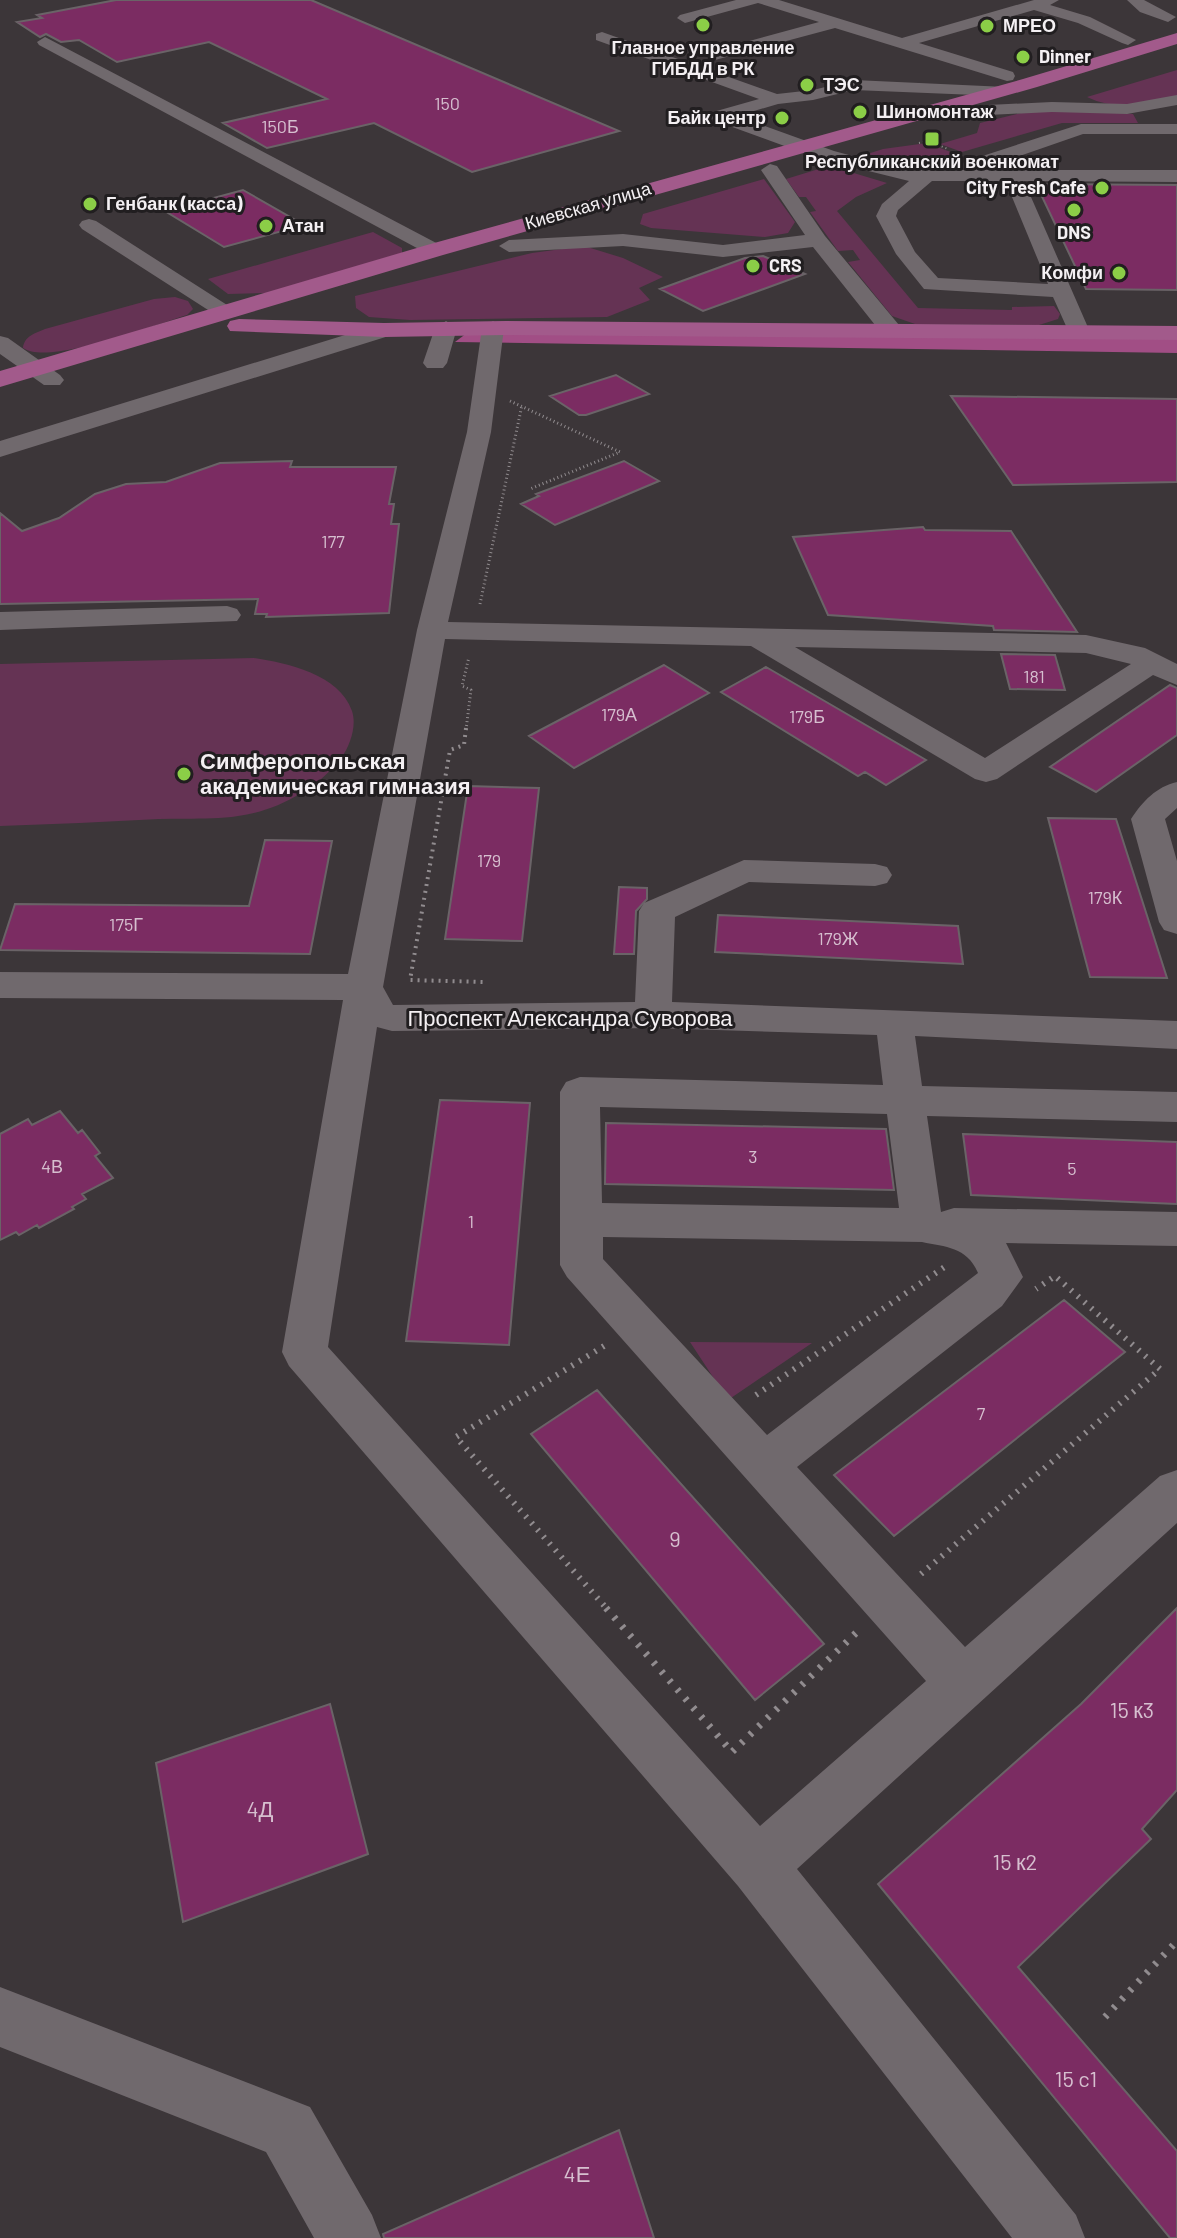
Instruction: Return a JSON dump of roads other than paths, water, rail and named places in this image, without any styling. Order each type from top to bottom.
[{"type":"main road","points":[[1030,83],[1128,40],[1172,9]]},
{"type":"main road","name":"Киевская улица","points":[[0,396],[44,375],[233,319],[435,250],[1030,83],[1177,38]]},
{"type":"main road","name":"Киевская улица","points":[[233,319],[345,294],[621,212],[1177,58]]},
{"type":"main road","points":[[345,294],[344,307],[348,317],[384,330]]},
{"type":"main road","points":[[233,319],[384,330],[493,328],[1177,333]]},
{"type":"main road","name":"Киевская улица","points":[[0,379],[44,375]]},
{"type":"street","points":[[685,18],[754,0]]},
{"type":"street","points":[[763,0],[1030,83]]},
{"type":"street","points":[[902,43],[1051,0]]},
{"type":"street","points":[[1135,0],[1145,9],[1172,9]]},
{"type":"street","points":[[1034,5],[1128,40]]},
{"type":"street","points":[[1035,23],[1063,14]]},
{"type":"street","points":[[715,55],[834,23]]},
{"type":"street","points":[[593,35],[776,99]]},
{"type":"street","points":[[45,42],[435,250]]},
{"type":"street","points":[[946,59],[965,45]]},
{"type":"street","points":[[1000,91],[854,85],[813,95],[776,99],[719,116],[879,171],[925,177],[1177,176]]},
{"type":"street","points":[[1073,87],[1079,96],[1091,102],[1127,109]]},
{"type":"street","points":[[988,110],[1052,107],[1127,109],[1177,100]]},
{"type":"street","points":[[1172,129],[1160,116],[1177,108]]},
{"type":"street","points":[[952,177],[966,168],[1081,129],[1172,129]]},
{"type":"street","points":[[1002,155],[1177,159]]},
{"type":"street","points":[[770,170],[818,240],[891,330]]},
{"type":"street","points":[[1008,176],[1016,183],[1079,332]]},
{"type":"street","points":[[925,177],[889,208],[886,216],[906,254],[932,284],[1062,291]]},
{"type":"street","points":[[621,212],[619,230],[623,240]]},
{"type":"street","points":[[89,225],[233,319]]},
{"type":"street","points":[[509,246],[623,240],[723,251],[818,240]]},
{"type":"street","points":[[435,363],[446,328]]},
{"type":"street","points":[[493,328],[479,432],[432,630],[364,987],[305,1352],[758,1866],[1053,2238]]},
{"type":"street","points":[[0,449],[384,330]]},
{"type":"street","points":[[0,343],[44,375]]},
{"type":"street","points":[[222,381],[248,401]]},
{"type":"street","points":[[0,621],[227,615]]},
{"type":"street","points":[[432,630],[1086,644],[1135,654],[1164,670]]},
{"type":"street","points":[[758,637],[986,772],[1164,670]]},
{"type":"street","points":[[1177,792],[1156,807],[1148,819],[1177,922]]},
{"type":"street","points":[[653,1015],[657,911],[744,871],[875,875]]},
{"type":"street","points":[[0,985],[364,987]]},
{"type":"street","name":"Проспект Александра Суворова","points":[[364,987],[376,1013],[392,1018],[653,1015],[1177,1035]]},
{"type":"street","points":[[894,1022],[922,1225]]},
{"type":"street","points":[[963,1683],[582,1265],[580,1092],[1177,1107]]},
{"type":"street","points":[[581,1220],[1177,1229]]},
{"type":"street","points":[[764,1465],[986,1293],[1001,1277],[990,1248],[972,1235],[922,1225]]},
{"type":"street","points":[[758,1866],[1177,1492]]},
{"type":"street","points":[[0,2017],[288,2129],[349,2238]]},
{"type":"place","name":"Главное управление ГИБДД в РК","points":[[703,25]]},
{"type":"place","name":"МРЕО","points":[[987,26]]},
{"type":"place","name":"Dinner","points":[[1023,57]]},
{"type":"place","name":"ТЭС","points":[[807,85]]},
{"type":"place","name":"Шиномонтаж","points":[[860,112]]},
{"type":"place","name":"Байк центр","points":[[782,118]]},
{"type":"place","name":"Республиканский военкомат","points":[[932,139]]},
{"type":"place","name":"City Fresh Cafe","points":[[1102,188]]},
{"type":"place","name":"Генбанк (касса)","points":[[90,204]]},
{"type":"place","name":"DNS","points":[[1074,210]]},
{"type":"place","name":"Атан","points":[[266,226]]},
{"type":"place","name":"CRS","points":[[753,266]]},
{"type":"place","name":"Комфи","points":[[1119,273]]},
{"type":"place","name":"Симферопольская академическая гимназия","points":[[184,774]]}]
